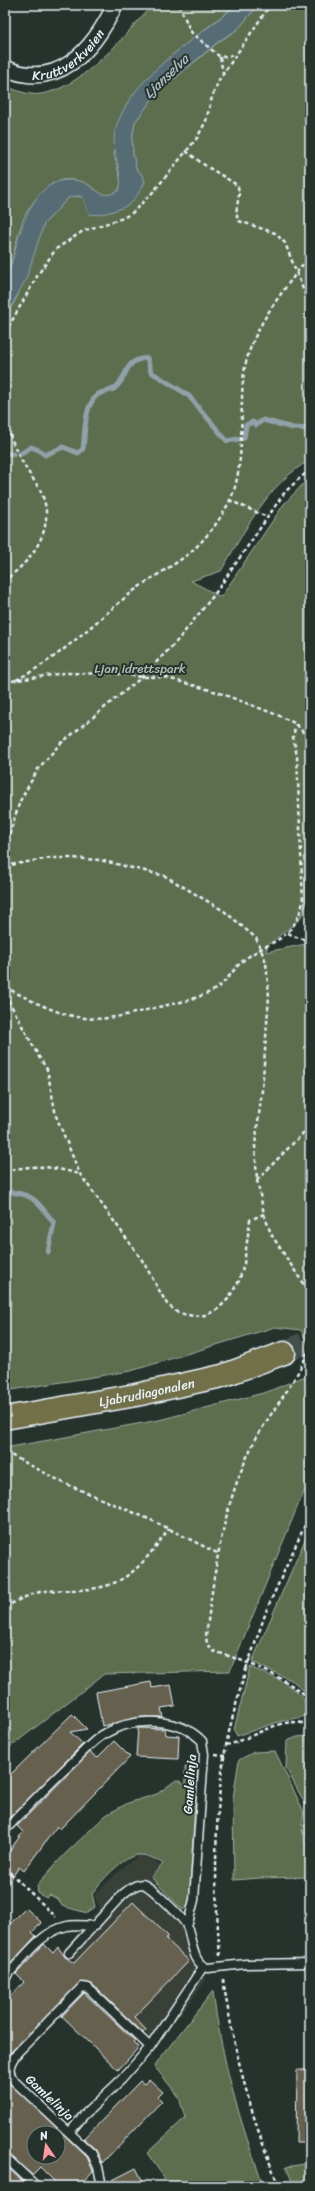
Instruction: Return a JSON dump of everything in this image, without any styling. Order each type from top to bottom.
[{"type":"main road","name":"Ljabrudiagonalen","points":[[5,1418],[180,1386],[222,1376],[284,1353]]},
{"type":"street","name":"Kruttverkveien","points":[[5,68],[22,74],[34,75],[51,73],[67,67],[91,42],[115,5]]},
{"type":"lane","name":"Gamlelinja","points":[[5,1830],[63,1771],[104,1734],[113,1729],[152,1722],[171,1724],[187,1729],[202,1741],[204,1754],[194,1900],[187,1927]]},
{"type":"lane","points":[[69,1953],[123,1894],[133,1886],[141,1884],[149,1887],[187,1927],[197,1959],[206,1968],[246,1964],[310,1963]]},
{"type":"lane","points":[[5,1978],[35,1945],[50,1932],[67,1926],[95,1926]]},
{"type":"lane","name":"Gamlelinja","points":[[70,2132],[83,2116],[122,2079],[150,2047],[206,1968]]},
{"type":"lane","name":"Gamlelinja","points":[[102,2186],[98,2167],[92,2154],[12,2078],[9,2070],[10,2064],[18,2052],[82,1987],[88,1988],[150,2047]]},
{"type":"lane","points":[[5,2157],[36,2186]]},
{"type":"path","points":[[179,5],[191,32],[220,57],[223,73]]},
{"type":"path","points":[[5,333],[39,273],[56,248],[83,231],[123,218],[132,213],[154,191],[204,126],[215,89],[223,73],[270,5]]},
{"type":"path","points":[[220,57],[236,55]]},
{"type":"path","points":[[186,151],[236,185],[239,190],[236,211],[238,219],[241,222],[268,230],[280,238],[288,248],[296,274],[310,307]]},
{"type":"path","points":[[16,680],[44,665],[61,653],[138,588],[185,556],[202,541],[229,500],[235,487],[238,468],[243,380],[248,354],[259,327],[310,255]]},
{"type":"path","points":[[5,420],[23,463],[43,497],[47,517],[43,536],[38,547],[18,570],[5,580]]},
{"type":"path","points":[[5,848],[20,801],[38,769],[59,745],[142,677],[192,624],[293,483],[310,470]]},
{"type":"path","points":[[229,500],[267,518]]},
{"type":"path","points":[[5,682],[64,673],[124,674],[142,677],[164,677],[217,692],[280,716],[296,724],[310,740]]},
{"type":"path","points":[[5,987],[43,1007],[80,1017],[107,1018],[182,1002],[207,993],[224,983],[244,960],[281,939],[288,933],[297,920],[303,902],[298,756],[293,737],[296,724]]},
{"type":"path","points":[[310,750],[310,761]]},
{"type":"path","points":[[5,866],[50,858],[73,858],[100,860],[165,876],[224,911],[256,938],[267,967],[269,996],[262,1091],[255,1145],[257,1180],[264,1214],[278,1246],[310,1294]]},
{"type":"path","points":[[288,933],[310,941]]},
{"type":"path","points":[[5,994],[38,1058],[47,1069],[56,1116],[80,1174],[142,1260],[167,1304],[178,1313],[193,1316],[206,1315],[218,1309],[228,1299],[239,1281],[244,1264],[250,1220],[264,1214]]},
{"type":"path","points":[[257,1180],[310,1126]]},
{"type":"path","points":[[5,1172],[18,1168],[42,1166],[80,1174]]},
{"type":"path","points":[[310,1346],[292,1386],[269,1417],[253,1444],[241,1471],[226,1513],[218,1553],[206,1636],[207,1644],[213,1651],[282,1679],[310,1699]]},
{"type":"path","points":[[5,1452],[64,1483],[169,1529],[218,1553]]},
{"type":"path","points":[[221,1961],[218,1910],[218,1838],[226,1744],[246,1669],[264,1616],[310,1514]]},
{"type":"path","points":[[5,1608],[26,1596],[44,1591],[99,1588],[121,1580],[142,1563],[169,1529]]},
{"type":"path","points":[[226,1744],[286,1723],[302,1722],[309,1725],[310,1720]]},
{"type":"path","points":[[5,1868],[45,1905]]},
{"type":"path","points":[[222,1975],[232,2034],[246,2095],[279,2186]]},
{"type":"shaded area","points":[[140,1856],[153,1859],[160,1866],[151,1877],[188,1916],[198,1943],[206,1980],[157,2045],[64,1949],[100,1908],[94,1895],[128,1863]]},
{"type":"green space","points":[[152,5],[236,5],[166,60],[129,100],[114,154],[121,182],[119,190],[108,195],[104,195],[92,186],[77,181],[60,180],[51,184],[31,205],[24,217],[9,271],[5,278],[5,86],[32,94],[41,94],[57,90],[72,82],[87,71],[116,45]]},
{"type":"green space","name":"Ljan idrettspark","points":[[258,5],[310,5],[310,460],[295,470],[269,495],[248,525],[221,571],[191,581],[221,597],[284,504],[310,477],[310,1349],[301,1330],[275,1327],[131,1371],[5,1391],[5,318],[16,299],[44,224],[68,198],[72,196],[83,197],[87,209],[136,195],[145,182],[142,175],[136,168],[133,155],[132,138],[135,122],[156,94],[220,41],[238,29]],"holes":[[[308,901],[306,944],[266,952],[268,945],[300,919]]]},
{"type":"green space","points":[[310,1374],[310,1482],[301,1498],[230,1671],[104,1674],[5,1751],[5,1448],[159,1420],[267,1392]]},
{"type":"green space","points":[[310,1528],[310,1696],[293,1681],[252,1662]]},
{"type":"green space","points":[[250,1667],[287,1684],[295,1690],[302,1697],[306,1706],[306,1715],[278,1722],[237,1736],[234,1730]]},
{"type":"green space","points":[[306,1736],[310,1739],[310,1813],[286,1768],[287,1741],[297,1737]]},
{"type":"green space","points":[[275,1751],[304,1812],[302,1826],[310,1823],[310,1844],[302,1829],[310,1863],[310,1877],[234,1880],[233,1798],[239,1760],[254,1752]]},
{"type":"green space","points":[[185,1767],[197,1767],[189,1905],[183,1910],[151,1877],[163,1864],[158,1860],[142,1855],[133,1856],[126,1859],[106,1876],[92,1894],[95,1907],[87,1913],[62,1906],[59,1900],[50,1895],[46,1898],[38,1893],[37,1885],[64,1855],[106,1815],[128,1803],[157,1794],[176,1780],[182,1782],[185,1786]]},
{"type":"green space","points":[[213,1991],[221,2041],[232,2090],[255,2163],[264,2186],[170,2186],[147,2153],[185,2118],[179,2097],[154,2066]]},
{"type":"green space","points":[[310,2163],[310,2186],[294,2186],[286,2167]]},
{"type":"water","name":"Ljanselva","points":[[236,5],[258,5],[238,29],[219,41],[156,94],[135,122],[132,138],[133,155],[136,168],[142,175],[145,182],[135,199],[128,205],[117,210],[93,215],[89,214],[83,197],[77,196],[68,198],[44,224],[26,279],[5,318],[5,278],[25,219],[40,194],[50,185],[63,181],[79,181],[85,183],[102,194],[112,193],[119,190],[120,178],[114,146],[115,131],[123,111],[135,92],[166,60]]},
{"type":"building","points":[[151,1682],[152,1688],[171,1685],[175,1706],[161,1708],[163,1717],[142,1717],[102,1726],[96,1692]]},
{"type":"building","points":[[72,1714],[87,1729],[70,1732],[83,1744],[9,1818],[5,1814],[5,1780]]},
{"type":"building","points":[[138,1728],[165,1729],[166,1735],[179,1736],[178,1759],[136,1757]]},
{"type":"building","points":[[114,1741],[130,1757],[60,1829],[57,1826],[24,1871],[19,1867],[5,1888],[5,1857],[23,1832],[17,1826],[90,1752],[97,1758]]},
{"type":"building","points":[[133,1902],[168,1936],[166,1939],[189,1961],[134,2017],[146,2030],[143,2033],[92,1984],[81,1982],[5,2058],[5,2002],[24,1982],[16,1974],[44,1944],[53,1953],[58,1947],[65,1957],[74,1963]]},
{"type":"building","points":[[26,1908],[42,1923],[32,1932],[36,1936],[8,1967],[5,1965],[5,1929]]},
{"type":"building","points":[[84,1993],[135,2041],[134,2042],[139,2047],[118,2070],[62,2016]]},
{"type":"building","points":[[297,2070],[310,2070],[310,2143],[296,2143]]},
{"type":"building","points":[[5,2078],[54,2125],[26,2125],[26,2165],[66,2165],[66,2137],[87,2157],[93,2171],[79,2186],[59,2186],[40,2167],[32,2175],[5,2152]]},
{"type":"building","points":[[149,2079],[163,2092],[158,2097],[162,2101],[102,2163],[96,2150],[84,2139],[140,2081],[144,2084]]},
{"type":"building","points":[[5,2165],[24,2183],[21,2186],[5,2186]]},
{"type":"building","points":[[136,2168],[145,2186],[107,2186],[107,2183]]},
{"type":"waterway","points":[[20,454],[31,447],[39,450],[45,455],[63,447],[78,453],[83,449],[87,413],[93,400],[97,395],[115,388],[123,379],[130,365],[139,359],[147,358],[151,372],[188,395],[227,441],[244,438],[246,425],[253,422],[256,425],[263,420],[293,428],[310,429]]},
{"type":"waterway","points":[[5,453],[13,454]]},
{"type":"waterway","points":[[5,1192],[29,1196],[39,1204],[54,1223],[48,1252]]},
{"type":"tunnel","points":[[284,1353],[310,1340]]}]
